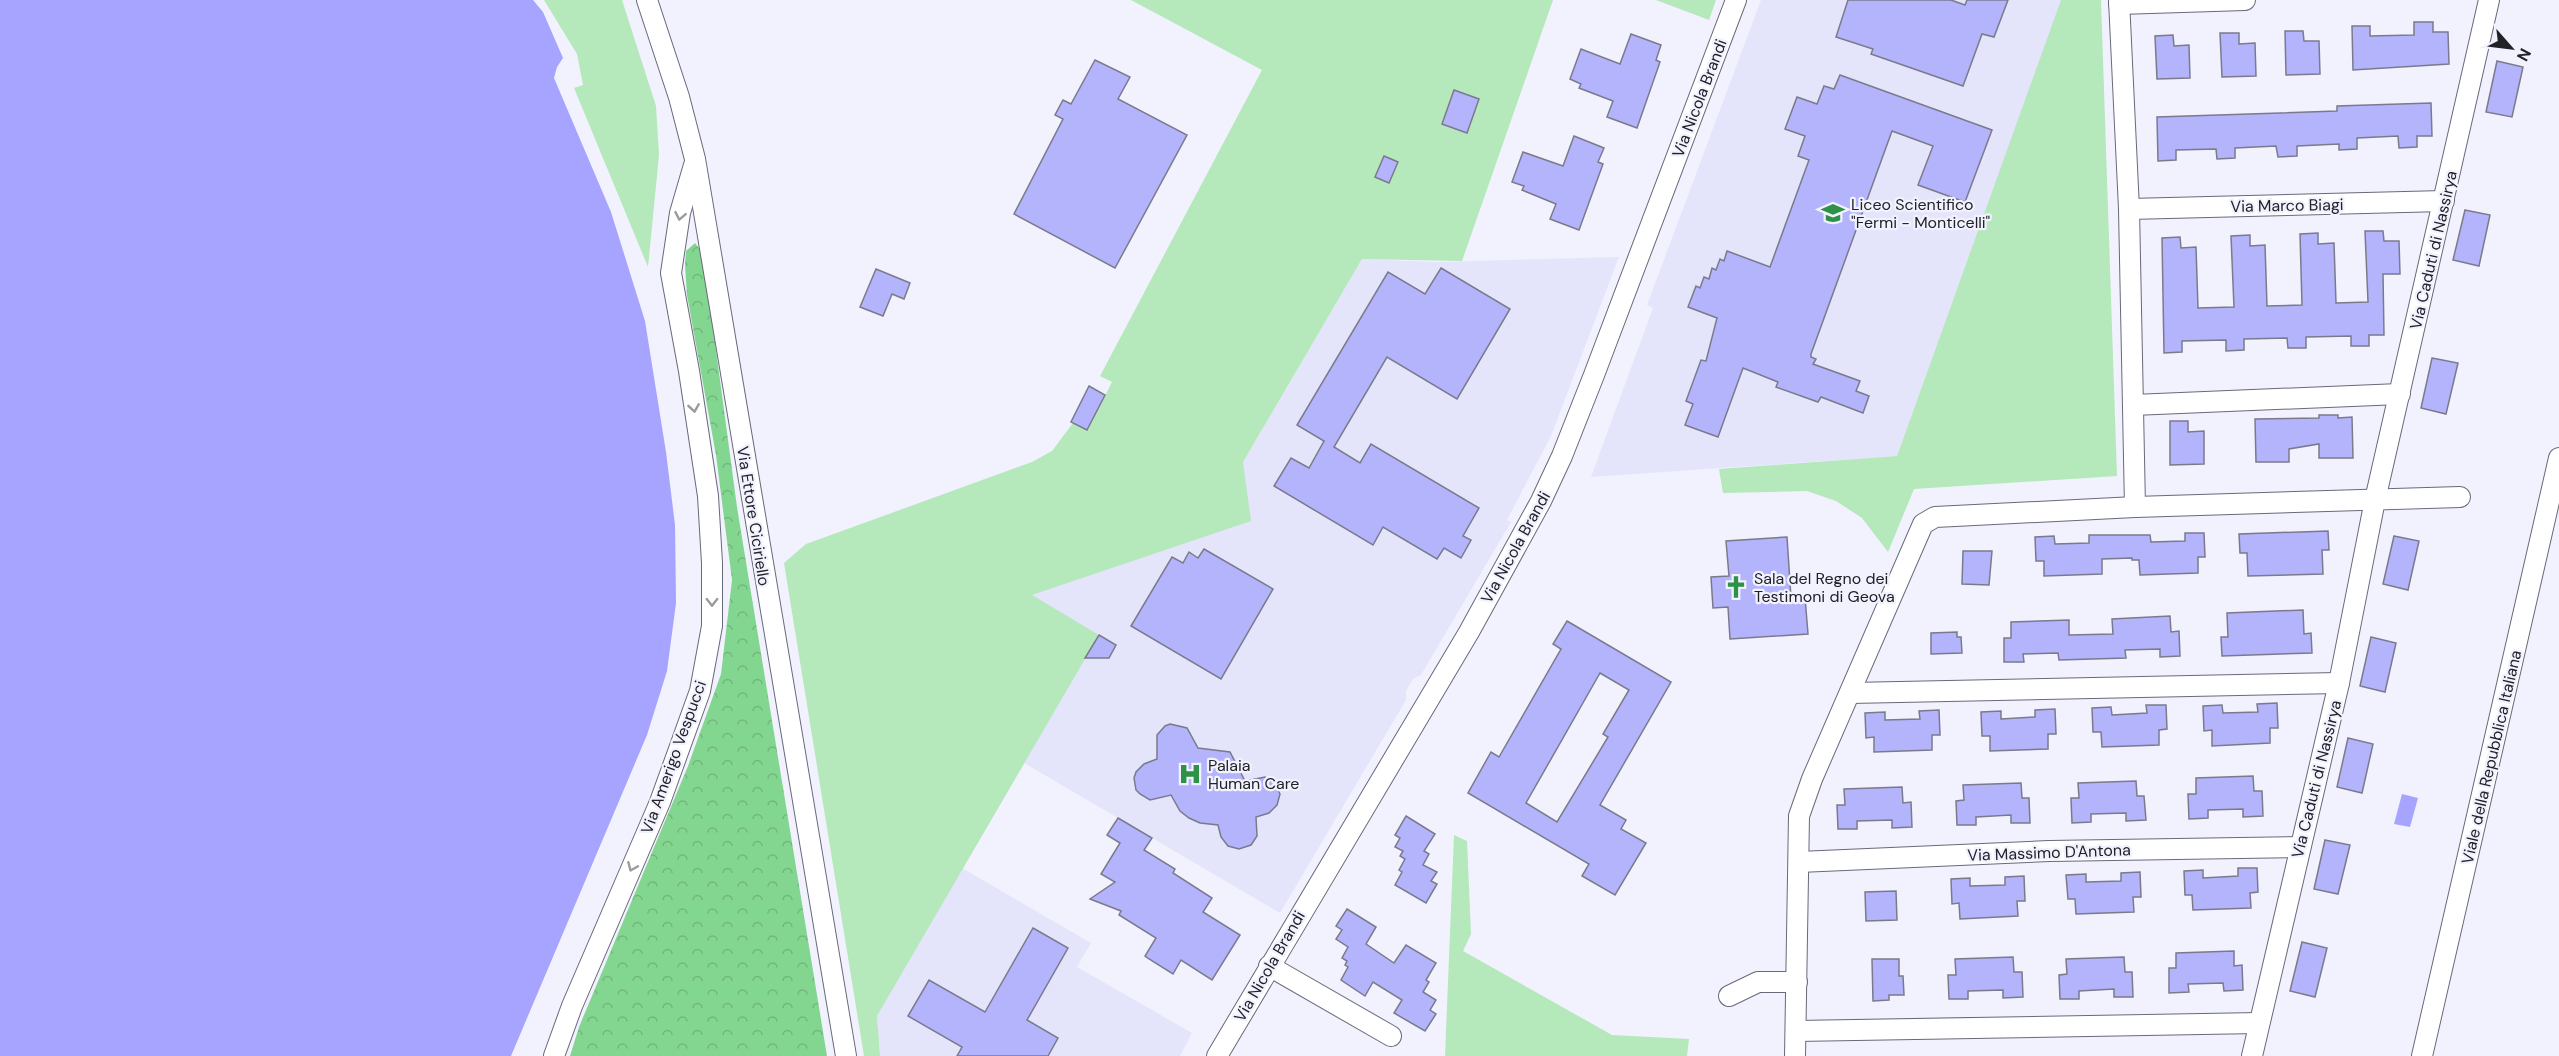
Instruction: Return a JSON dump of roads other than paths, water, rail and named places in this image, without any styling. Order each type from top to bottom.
[{"type":"street","name":"Via Ettore Ciciriello","points":[[647,0],[679,98],[695,159],[841,1046],[846,1056]]},
{"type":"street","name":"Via Nicola Brandi","points":[[1217,1056],[1469,632],[1541,501],[1590,386],[1736,0]]},
{"type":"street","points":[[2135,507],[2129,209],[2119,2],[2245,0]]},
{"type":"street","name":"Via Caduti di Nassirya","points":[[2252,1056],[2339,683],[2375,500],[2489,0]]},
{"type":"street","name":"Via Amerigo Vespucci","points":[[554,1056],[572,1006],[660,802],[700,690],[712,626],[712,562],[708,496],[671,273],[680,213],[695,159]]},
{"type":"street","name":"Via Marco Biagi","points":[[2129,209],[2444,201]]},
{"type":"street","points":[[2133,405],[2400,394]]},
{"type":"street","name":"Viale della Repubblica Italiana","points":[[2422,1056],[2559,458]]},
{"type":"street","points":[[1795,1056],[1799,816],[1812,779],[1923,524],[1935,517],[2135,507],[2460,497]]},
{"type":"street","points":[[1850,693],[2339,683]]},
{"type":"street","name":"Via Massimo D'Antona","points":[[1798,862],[2049,851],[2299,847]]},
{"type":"street","points":[[1269,966],[1391,1036]]},
{"type":"street","points":[[1729,996],[1758,982],[1797,982]]},
{"type":"street","points":[[1796,1031],[2259,1023]]},
{"type":"place","name":"Liceo Scientifico \"Fermi - Monticelli\"","points":[[1833,213]]},
{"type":"place","name":"Sala del Regno dei Testimoni di Geova","points":[[1736,587]]},
{"type":"place","name":"Palaia Human Care","points":[[1190,774]]}]
